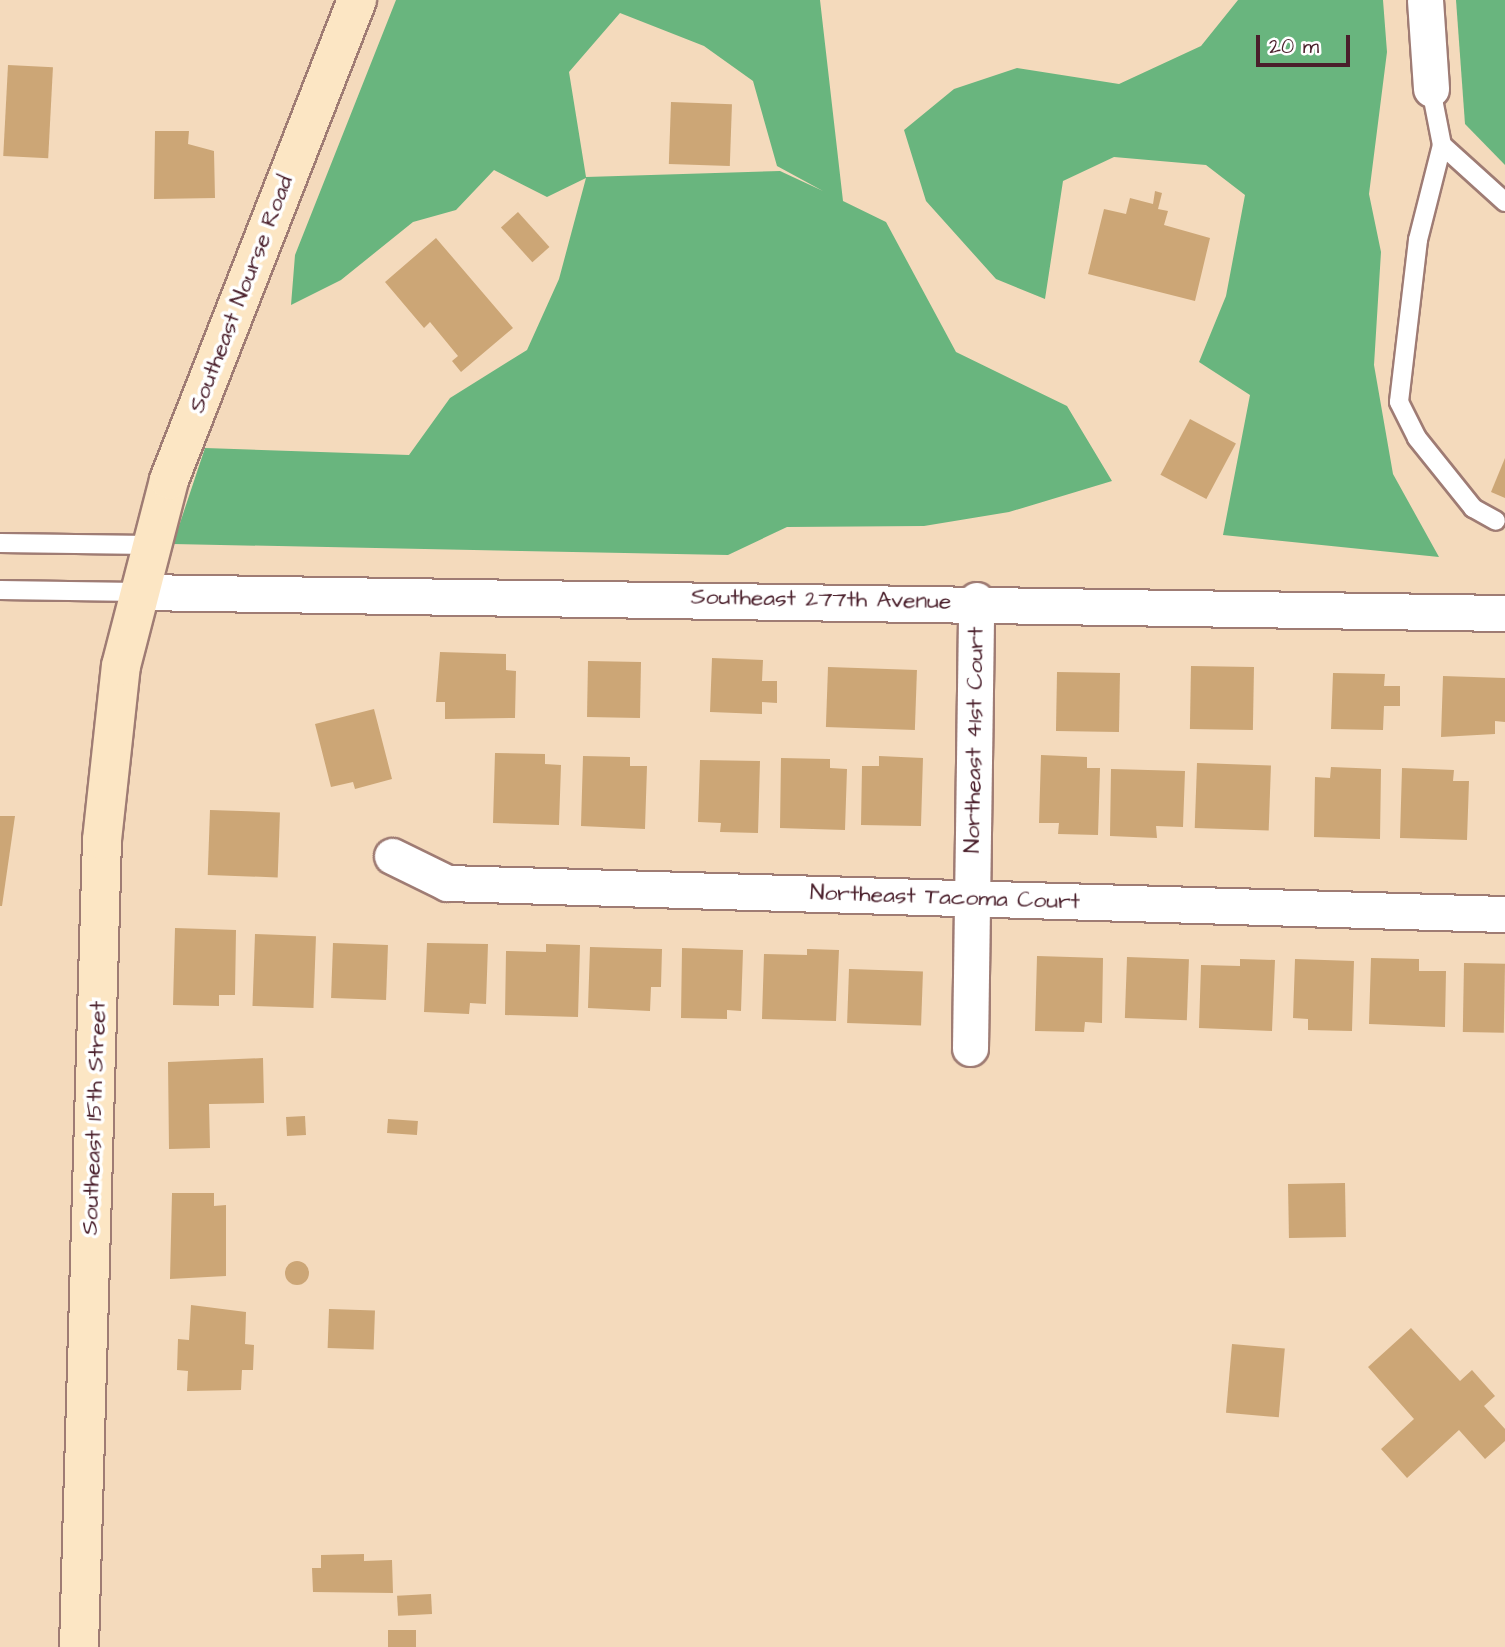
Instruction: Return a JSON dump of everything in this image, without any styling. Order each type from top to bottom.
[{"type":"street","name":"Southeast Nourse Road","points":[[138,592],[169,480],[357,0]]},
{"type":"street","points":[[1425,0],[1431,89]]},
{"type":"street","name":"Southeast 277th Avenue","points":[[138,592],[976,600],[1505,612]]},
{"type":"street","name":"Southeast 15th Street","points":[[79,1647],[102,840],[108,749],[138,592]]},
{"type":"street","name":"Northeast 41st Court","points":[[970,1048],[976,600]]},
{"type":"street","name":"Northeast Tacoma Court","points":[[392,856],[447,883],[1505,914]]},
{"type":"lane","points":[[1431,89],[1442,145],[1418,240],[1399,402],[1417,439],[1473,509],[1496,521]]},
{"type":"lane","points":[[1442,145],[1505,202]]},
{"type":"lane","points":[[0,543],[150,545]]},
{"type":"lane","points":[[0,590],[138,592]]},
{"type":"green space","points":[[396,0],[820,0],[843,201],[886,222],[956,352],[1067,406],[1112,481],[1009,512],[924,526],[787,527],[728,555],[173,544],[205,448],[409,455],[450,398],[527,350],[559,279],[586,178],[547,197],[494,170],[456,210],[413,222],[341,280],[291,305],[295,255]],"holes":[[[620,13],[704,46],[753,81],[777,166],[823,191],[780,171],[586,177],[569,72]]]},
{"type":"green space","points":[[1238,0],[1383,0],[1387,52],[1369,194],[1381,252],[1374,365],[1393,474],[1439,557],[1223,535],[1250,395],[1199,362],[1226,296],[1245,195],[1206,165],[1114,157],[1063,181],[1045,299],[996,279],[926,201],[904,130],[954,89],[1017,68],[1119,84],[1201,46]]},
{"type":"green space","points":[[1456,0],[1505,0],[1505,165],[1465,124]]},
{"type":"building","points":[[8,65],[53,67],[48,158],[3,156]]},
{"type":"building","points":[[671,102],[732,104],[730,166],[669,164]]},
{"type":"building","points":[[155,131],[189,131],[188,144],[214,151],[215,198],[154,199]]},
{"type":"building","points":[[1155,191],[1162,193],[1158,209],[1168,211],[1164,225],[1210,238],[1195,301],[1088,274],[1104,209],[1126,214],[1130,198],[1153,204]]},
{"type":"building","points":[[518,212],[549,247],[532,262],[501,227]]},
{"type":"building","points":[[436,238],[513,328],[461,372],[452,361],[458,356],[430,322],[424,328],[385,282]]},
{"type":"building","points":[[1190,419],[1236,443],[1206,499],[1160,475]]},
{"type":"building","points":[[1505,458],[1505,498],[1491,492]]},
{"type":"building","points":[[440,652],[506,654],[506,670],[516,671],[515,718],[445,719],[445,702],[436,702]]},
{"type":"building","points":[[712,658],[763,660],[762,681],[777,681],[777,703],[762,702],[762,714],[710,712]]},
{"type":"building","points":[[588,661],[641,662],[640,718],[587,717]]},
{"type":"building","points":[[1191,666],[1254,667],[1253,730],[1190,729]]},
{"type":"building","points":[[828,667],[917,670],[915,730],[826,727]]},
{"type":"building","points":[[1057,672],[1120,673],[1119,732],[1056,731]]},
{"type":"building","points":[[1333,673],[1385,674],[1384,686],[1400,686],[1400,706],[1384,706],[1383,730],[1331,729]]},
{"type":"building","points":[[1443,676],[1505,678],[1505,722],[1495,721],[1495,734],[1441,737]]},
{"type":"building","points":[[374,709],[392,779],[355,789],[353,782],[331,787],[315,724]]},
{"type":"building","points":[[495,753],[545,754],[545,764],[561,765],[559,825],[493,823]]},
{"type":"building","points":[[1041,755],[1087,757],[1087,768],[1100,768],[1098,835],[1058,834],[1059,823],[1039,823]]},
{"type":"building","points":[[583,756],[630,757],[630,766],[647,766],[645,829],[581,826]]},
{"type":"building","points":[[879,756],[923,758],[921,826],[861,825],[862,766],[879,766]]},
{"type":"building","points":[[781,758],[830,759],[830,768],[847,769],[845,830],[780,828]]},
{"type":"building","points":[[700,760],[760,761],[758,833],[720,832],[721,823],[698,822]]},
{"type":"building","points":[[1197,763],[1271,766],[1269,831],[1195,828]]},
{"type":"building","points":[[1331,767],[1381,769],[1380,839],[1314,837],[1315,777],[1330,778]]},
{"type":"building","points":[[1402,768],[1454,770],[1453,781],[1469,781],[1467,840],[1400,838]]},
{"type":"building","points":[[1111,769],[1185,771],[1183,827],[1156,826],[1157,838],[1110,836]]},
{"type":"building","points":[[210,810],[280,812],[278,877],[208,875]]},
{"type":"building","points":[[0,816],[15,816],[2,906],[0,906]]},
{"type":"building","points":[[175,928],[236,930],[235,995],[219,995],[219,1006],[173,1005]]},
{"type":"building","points":[[255,934],[316,936],[313,1008],[252,1006]]},
{"type":"building","points":[[333,943],[388,945],[386,1000],[331,998]]},
{"type":"building","points":[[427,943],[488,944],[486,1004],[470,1003],[469,1014],[424,1012]]},
{"type":"building","points":[[546,944],[580,945],[578,1017],[505,1015],[506,951],[546,952]]},
{"type":"building","points":[[590,947],[662,949],[661,987],[651,987],[650,1011],[588,1008]]},
{"type":"building","points":[[682,948],[743,950],[741,1011],[727,1010],[727,1019],[681,1018]]},
{"type":"building","points":[[807,949],[839,950],[836,1021],[762,1019],[764,954],[807,955]]},
{"type":"building","points":[[1037,956],[1103,958],[1102,1023],[1085,1022],[1084,1032],[1035,1031]]},
{"type":"building","points":[[1127,957],[1189,959],[1187,1020],[1125,1018]]},
{"type":"building","points":[[1371,958],[1419,959],[1419,971],[1446,971],[1445,1027],[1369,1024]]},
{"type":"building","points":[[1240,959],[1275,960],[1272,1031],[1199,1028],[1201,965],[1240,966]]},
{"type":"building","points":[[1295,959],[1354,961],[1352,1031],[1308,1030],[1308,1019],[1293,1018]]},
{"type":"building","points":[[1464,963],[1505,964],[1504,1033],[1463,1032]]},
{"type":"building","points":[[849,969],[923,972],[921,1026],[847,1023]]},
{"type":"building","points":[[263,1058],[264,1103],[209,1104],[210,1148],[169,1149],[168,1062]]},
{"type":"building","points":[[305,1116],[306,1135],[287,1136],[286,1117]]},
{"type":"building","points":[[388,1119],[418,1121],[417,1135],[387,1133]]},
{"type":"building","points":[[1345,1183],[1346,1237],[1289,1238],[1288,1184]]},
{"type":"building","points":[[172,1193],[214,1193],[214,1206],[226,1205],[226,1276],[170,1279]]},
{"type":"building","points":[[297,1261],[306,1264],[309,1273],[306,1282],[297,1285],[288,1282],[285,1273],[288,1264]]},
{"type":"building","points":[[191,1305],[246,1312],[245,1344],[254,1345],[253,1370],[242,1370],[241,1390],[187,1391],[188,1371],[177,1370],[178,1339],[189,1340]]},
{"type":"building","points":[[329,1309],[375,1311],[374,1350],[328,1348]]},
{"type":"building","points":[[1411,1328],[1460,1381],[1472,1370],[1495,1396],[1484,1406],[1505,1429],[1505,1441],[1485,1459],[1459,1430],[1407,1478],[1381,1449],[1414,1419],[1368,1367]]},
{"type":"building","points":[[1232,1344],[1285,1349],[1279,1417],[1226,1413]]},
{"type":"building","points":[[364,1554],[364,1561],[392,1560],[393,1593],[313,1592],[312,1568],[321,1568],[321,1555]]},
{"type":"building","points":[[431,1594],[432,1614],[398,1616],[397,1596]]},
{"type":"building","points":[[388,1630],[416,1630],[416,1647],[388,1647]]}]
